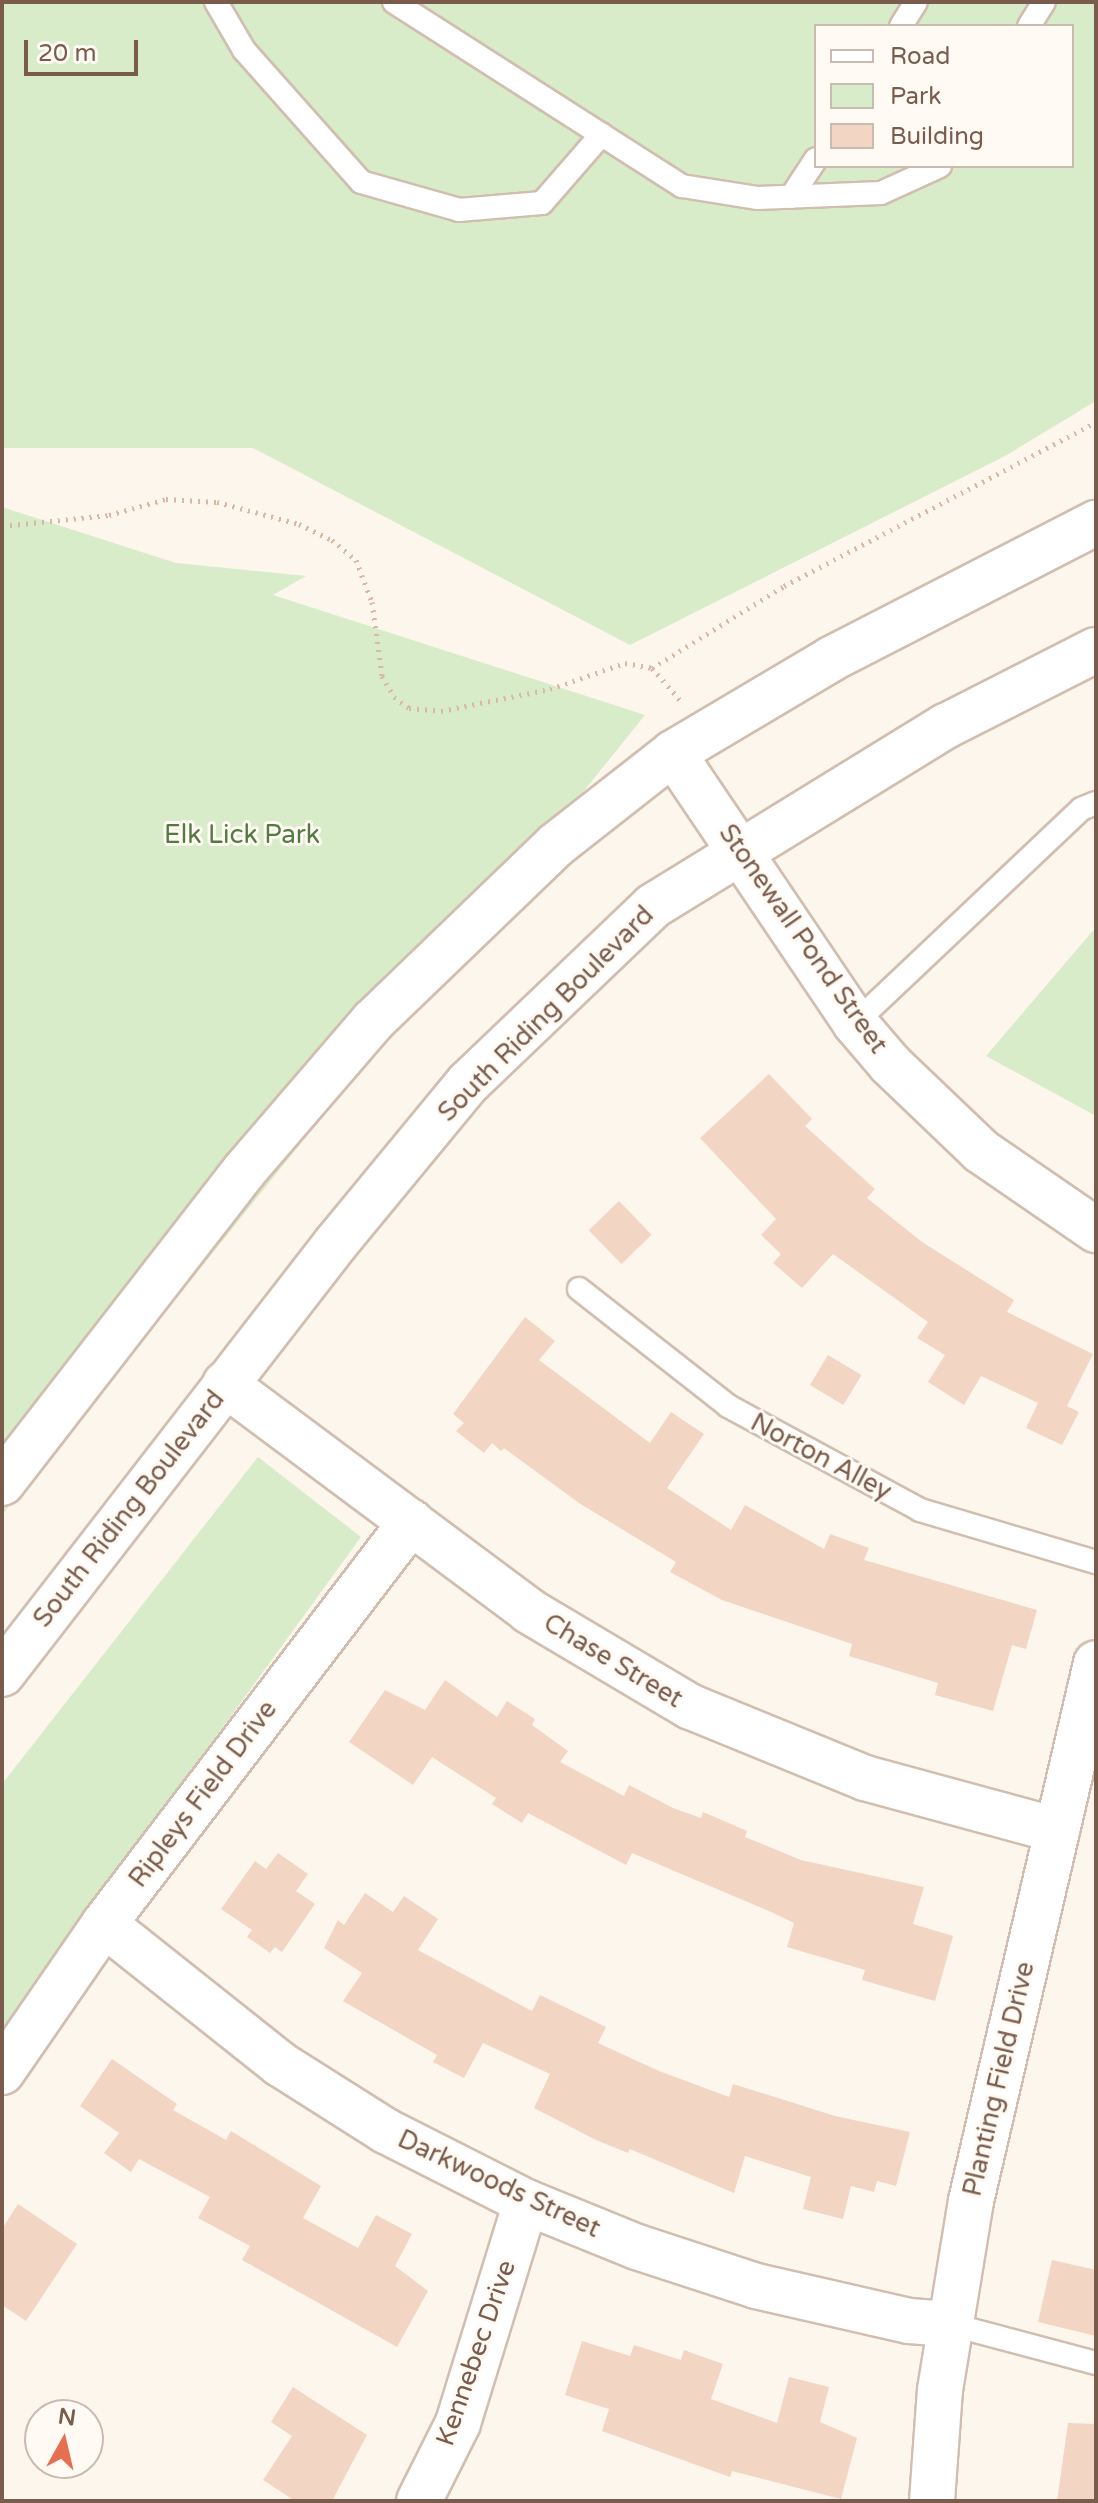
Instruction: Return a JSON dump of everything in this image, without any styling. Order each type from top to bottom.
[{"type":"street","points":[[2,1483],[244,1171],[373,1021],[557,844],[673,753],[831,659],[1096,523]]},
{"type":"street","name":"South Riding Boulevard","points":[[2,1674],[225,1384],[468,1083],[653,906],[946,726],[1096,650]]},
{"type":"street","name":"Stonewall Pond Street","points":[[673,753],[743,851],[855,1023],[934,1110],[981,1151],[1096,1230]]},
{"type":"street","name":"Chase Street","points":[[225,1384],[529,1611],[691,1707],[865,1778],[1057,1830]]},
{"type":"street","name":"Ripleys Field Drive","points":[[2,2072],[104,1924],[411,1522]]},
{"type":"street","name":"Planting Field Drive","points":[[932,2501],[949,2324],[971,2201],[1096,1663]]},
{"type":"street","name":"Darkwoods Street","points":[[104,1924],[280,2064],[386,2131],[526,2202],[637,2247],[756,2286],[909,2321],[949,2324]]},
{"type":"street","name":"Kennebec Drive","points":[[419,2501],[458,2423],[526,2202]]},
{"type":"lane","points":[[216,2],[244,50],[361,182],[459,210],[542,203],[602,134]]},
{"type":"lane","points":[[394,2],[682,186],[758,198],[881,193],[936,168]]},
{"type":"lane","points":[[902,24],[916,2]]},
{"type":"lane","points":[[1030,24],[1044,2]]},
{"type":"lane","points":[[791,197],[814,162]]},
{"type":"lane","points":[[855,1023],[1081,809],[1096,803]]},
{"type":"lane","name":"Norton Alley","points":[[579,1289],[728,1406],[920,1510],[1096,1562]]},
{"type":"lane","points":[[949,2324],[1096,2363]]},
{"type":"path","points":[[2,526],[109,515],[166,499],[217,502],[299,524],[332,540],[356,560],[372,602],[382,676],[394,697],[409,708],[441,711],[550,689],[625,663],[652,668],[784,586],[1096,422]]},
{"type":"green space","points":[[2,2],[1096,2],[1096,401],[1005,456],[630,645],[253,448],[2,448]]},
{"type":"green space","name":"Elk Lick Park","points":[[2,507],[176,563],[306,576],[273,595],[645,715],[2,1515]]},
{"type":"green space","points":[[1096,927],[1096,1116],[986,1056]]},
{"type":"green space","points":[[258,1457],[361,1537],[2,2031],[2,1784]]},
{"type":"building","points":[[769,1074],[812,1119],[805,1126],[875,1189],[867,1198],[922,1242],[1014,1300],[1007,1312],[1093,1354],[1067,1406],[1079,1412],[1062,1445],[1026,1428],[1038,1403],[981,1376],[964,1405],[928,1382],[945,1355],[917,1338],[928,1322],[833,1254],[802,1288],[773,1263],[781,1254],[761,1235],[776,1219],[700,1138]]},
{"type":"building","points":[[619,1201],[652,1235],[621,1264],[589,1230]]},
{"type":"building","points":[[525,1317],[555,1341],[539,1360],[650,1443],[671,1412],[704,1434],[667,1488],[731,1530],[745,1505],[824,1549],[830,1534],[869,1548],[864,1560],[1037,1610],[1026,1649],[1012,1645],[993,1711],[935,1695],[938,1683],[849,1656],[852,1644],[722,1600],[670,1572],[676,1562],[579,1503],[504,1448],[501,1451],[492,1443],[484,1453],[456,1431],[464,1423],[453,1414]]},
{"type":"building","points":[[828,1355],[861,1375],[843,1405],[810,1385]]},
{"type":"building","points":[[445,1680],[497,1717],[507,1701],[535,1719],[532,1725],[568,1751],[560,1762],[624,1796],[629,1785],[673,1808],[701,1818],[703,1812],[747,1831],[745,1837],[801,1860],[924,1887],[913,1924],[953,1936],[935,2001],[862,1980],[865,1970],[787,1947],[794,1923],[771,1912],[632,1853],[626,1865],[528,1813],[522,1823],[492,1804],[496,1798],[432,1757],[413,1785],[349,1742],[385,1690],[425,1710]]},
{"type":"building","points":[[278,1853],[308,1874],[296,1891],[315,1904],[282,1952],[275,1947],[270,1953],[247,1937],[252,1930],[221,1909],[255,1861],[266,1869]]},
{"type":"building","points":[[365,1893],[393,1912],[404,1896],[438,1919],[418,1950],[532,2011],[540,1995],[606,2027],[598,2043],[659,2071],[729,2097],[733,2084],[835,2116],[910,2132],[896,2186],[877,2181],[874,2192],[851,2186],[843,2219],[803,2209],[811,2177],[745,2156],[734,2193],[630,2149],[628,2153],[596,2140],[534,2108],[550,2074],[483,2043],[464,2078],[433,2062],[437,2055],[343,2001],[362,1973],[324,1948],[338,1920],[344,1925]]},
{"type":"building","points":[[112,2059],[177,2104],[173,2110],[226,2140],[231,2131],[321,2186],[303,2218],[358,2248],[376,2215],[412,2234],[395,2266],[428,2291],[397,2347],[242,2260],[250,2246],[198,2218],[210,2197],[139,2159],[131,2172],[104,2153],[119,2133],[80,2106]]},
{"type":"building","points":[[18,2204],[77,2244],[26,2321],[2,2305],[2,2229]]},
{"type":"building","points":[[1052,2260],[1096,2270],[1096,2336],[1038,2322]]},
{"type":"building","points":[[582,2341],[630,2356],[634,2345],[681,2360],[684,2350],[723,2364],[711,2399],[777,2423],[789,2377],[829,2387],[820,2422],[857,2438],[841,2499],[732,2471],[730,2477],[602,2431],[609,2409],[565,2395]]},
{"type":"building","points":[[293,2387],[367,2435],[332,2501],[295,2501],[263,2480],[292,2436],[271,2422]]},
{"type":"building","points":[[1068,2423],[1096,2424],[1096,2501],[1057,2501]]}]
